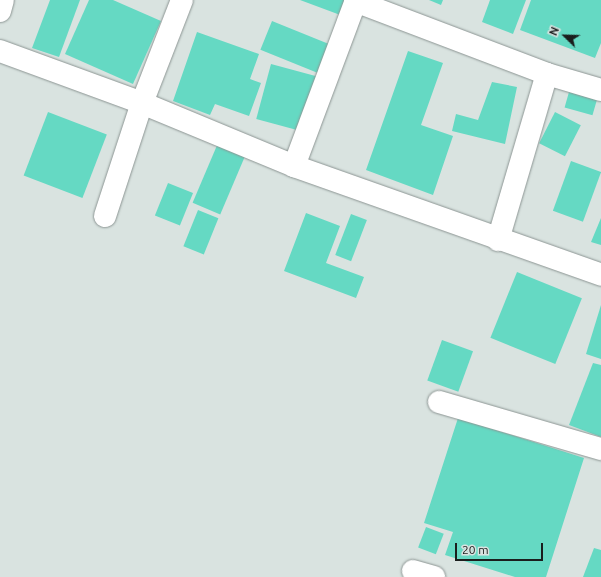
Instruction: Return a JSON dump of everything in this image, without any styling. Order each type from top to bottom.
[{"type":"street","points":[[0,11],[3,0]]},
{"type":"street","points":[[105,216],[142,103],[182,0]]},
{"type":"street","points":[[294,166],[356,1],[547,74],[601,90]]},
{"type":"street","points":[[0,51],[142,103],[294,166],[498,240],[601,275]]},
{"type":"street","points":[[498,240],[547,74]]},
{"type":"street","points":[[439,402],[601,449]]},
{"type":"street","points":[[413,571],[434,577]]},
{"type":"building","points":[[50,0],[80,0],[59,57],[32,48]]},
{"type":"building","points":[[89,0],[113,0],[161,21],[133,84],[65,54]]},
{"type":"building","points":[[300,0],[349,0],[343,16]]},
{"type":"building","points":[[429,0],[443,0],[441,5]]},
{"type":"building","points":[[490,0],[526,0],[513,34],[482,22]]},
{"type":"building","points":[[531,0],[601,0],[601,43],[595,58],[520,30]]},
{"type":"building","points":[[272,21],[331,45],[320,74],[260,50]]},
{"type":"building","points":[[197,32],[259,54],[250,79],[261,83],[249,116],[215,104],[210,115],[173,101]]},
{"type":"building","points":[[408,51],[443,63],[421,125],[453,136],[433,195],[366,170]]},
{"type":"building","points":[[271,64],[316,76],[302,131],[256,119]]},
{"type":"building","points":[[492,82],[517,87],[505,144],[452,131],[456,114],[478,120]]},
{"type":"building","points":[[569,92],[597,100],[592,115],[565,107]]},
{"type":"building","points":[[48,112],[107,135],[82,198],[24,175]]},
{"type":"building","points":[[555,112],[581,125],[565,156],[539,143]]},
{"type":"building","points":[[218,143],[246,155],[220,215],[193,203]]},
{"type":"building","points":[[571,161],[601,172],[583,222],[553,211]]},
{"type":"building","points":[[168,183],[193,193],[180,226],[155,215]]},
{"type":"building","points":[[198,210],[218,218],[204,254],[183,246]]},
{"type":"building","points":[[306,213],[340,226],[326,263],[364,277],[356,298],[284,271]]},
{"type":"building","points":[[351,214],[367,220],[351,261],[335,255]]},
{"type":"building","points":[[601,218],[601,245],[591,242]]},
{"type":"building","points":[[517,272],[582,298],[555,364],[490,338]]},
{"type":"building","points":[[601,305],[601,359],[586,354]]},
{"type":"building","points":[[442,340],[473,351],[458,392],[427,380]]},
{"type":"building","points":[[593,363],[601,365],[601,437],[569,425]]},
{"type":"building","points":[[458,418],[584,458],[546,577],[515,577],[445,555],[453,532],[424,523]]},
{"type":"building","points":[[426,527],[444,534],[436,554],[418,548]]},
{"type":"building","points":[[594,548],[601,550],[601,577],[583,577]]}]
